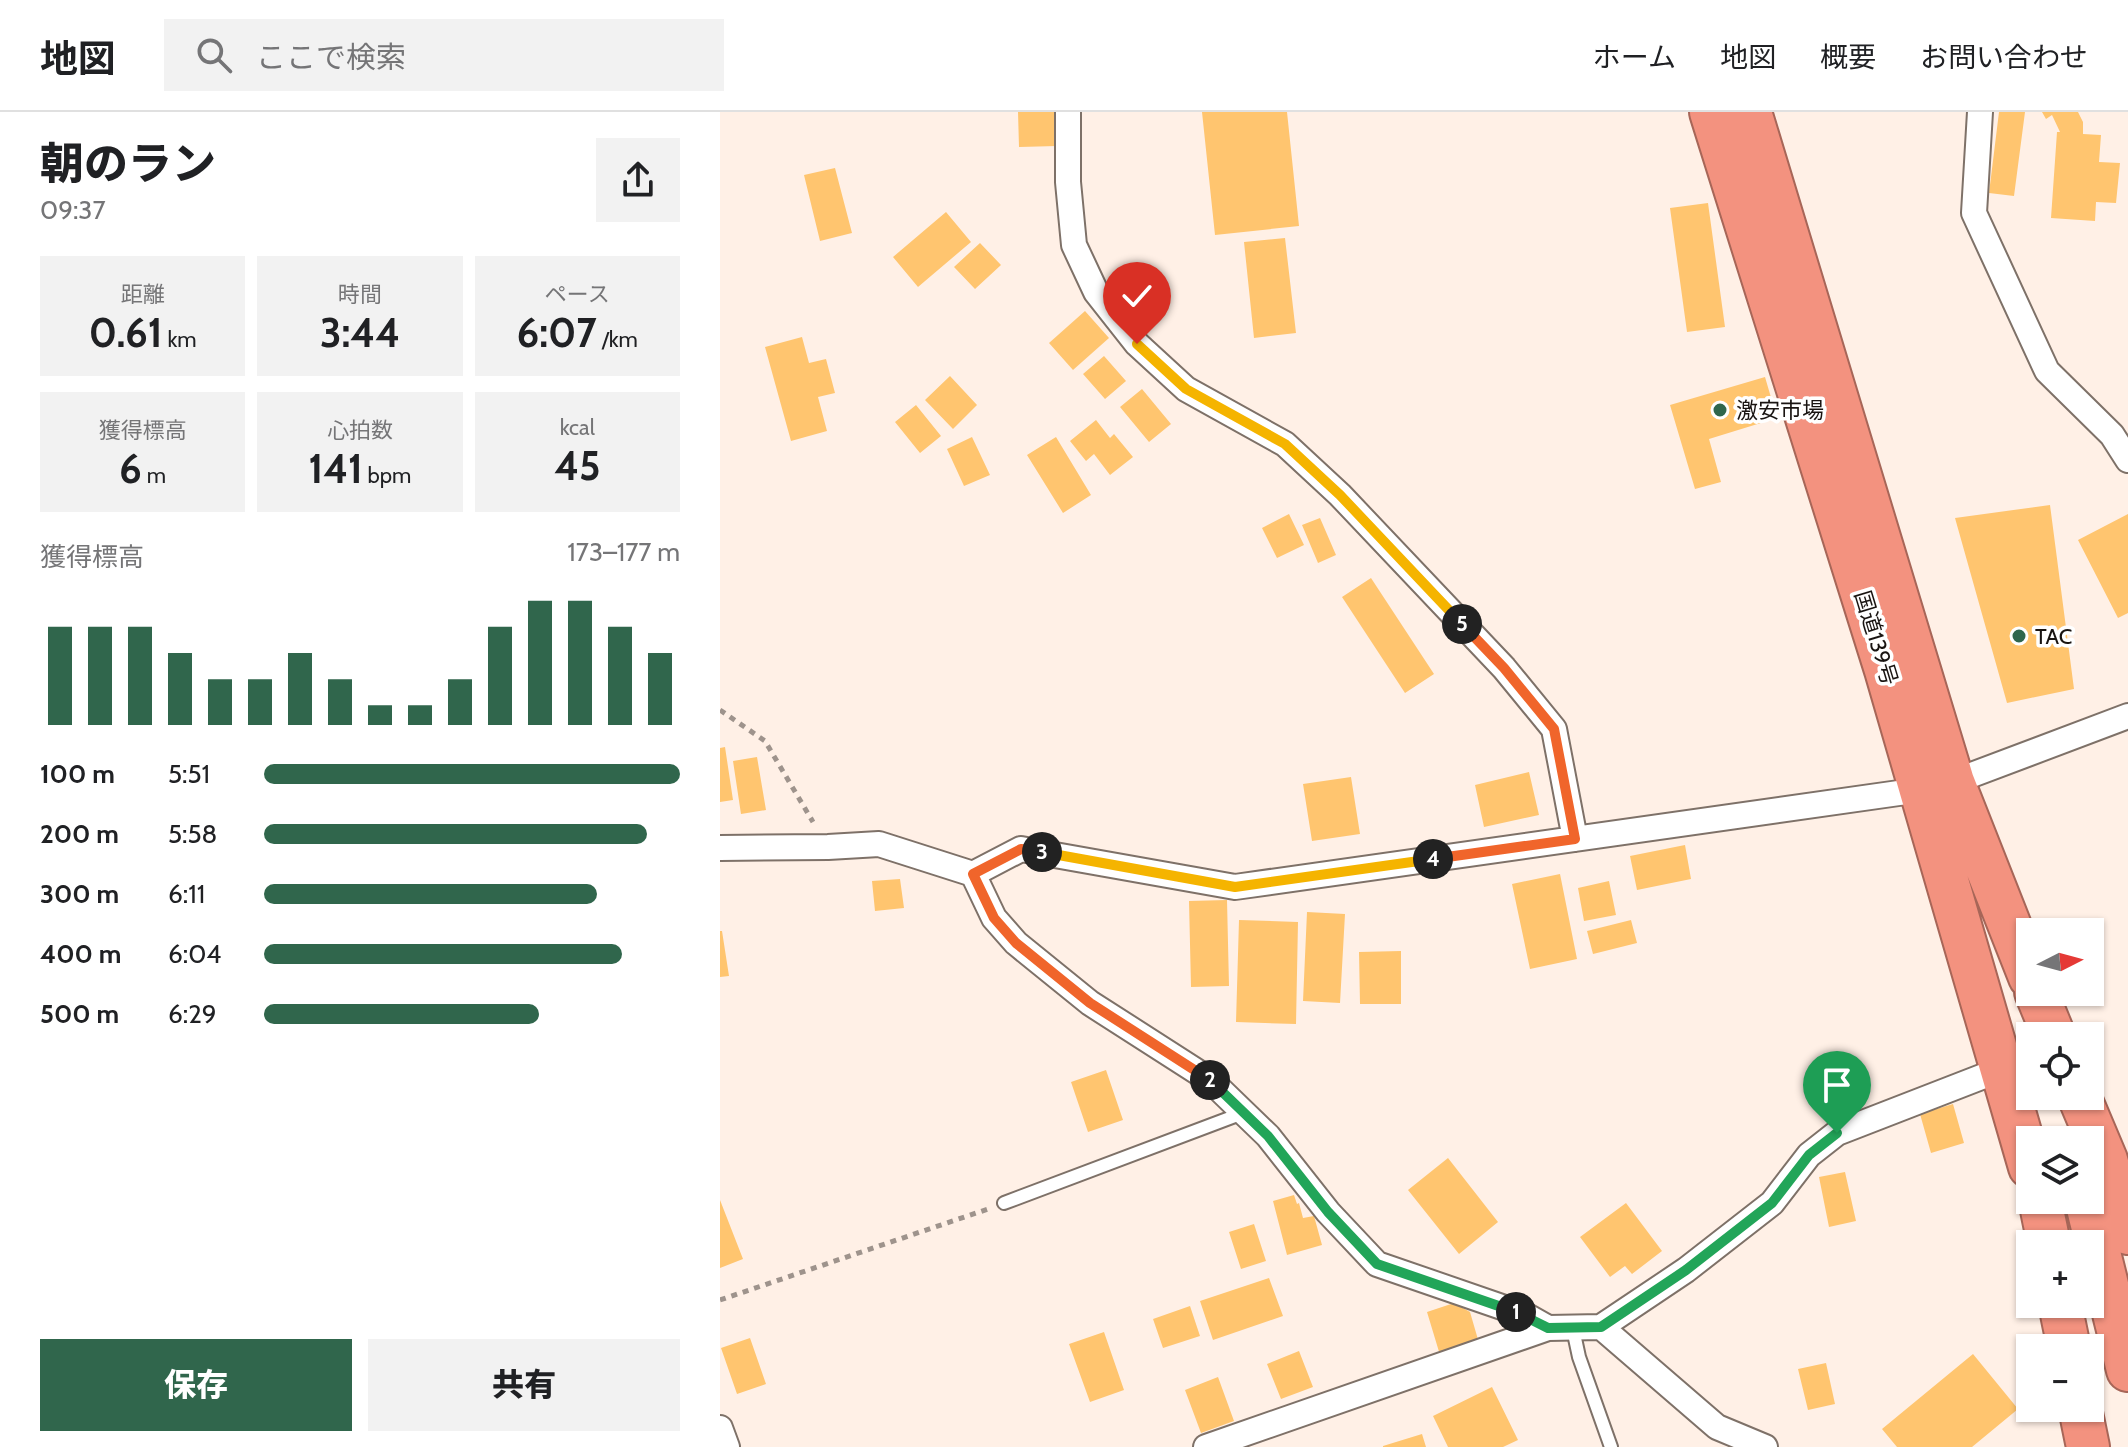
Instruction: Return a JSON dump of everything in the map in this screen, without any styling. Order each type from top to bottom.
[{"type":"highway","name":"国道139号","points":[[1711,112],[1886,670],[1937,786],[2016,948]]},
{"type":"highway","name":"国道139号","points":[[1750,112],[1937,786],[2002,1069],[2018,1126]]},
{"type":"highway","points":[[2085,1110],[2106,1160],[2128,1233]]},
{"type":"highway","points":[[2089,1214],[2128,1370]]},
{"type":"highway","points":[[2083,1422],[2088,1447]]},
{"type":"street","points":[[1068,112],[1068,182],[1074,245],[1096,292],[1137,344],[1186,389],[1285,444],[1340,495],[1504,668],[1554,729],[1575,839]]},
{"type":"street","points":[[1980,112],[1974,213],[2047,371],[2112,435],[2128,460]]},
{"type":"street","points":[[720,848],[879,844],[973,874],[1021,849],[1235,887],[1937,786],[2128,716]]},
{"type":"street","points":[[973,874],[994,918],[1016,943],[1090,1003],[1210,1080],[1268,1136],[1328,1212],[1377,1264],[1525,1315],[1548,1328]]},
{"type":"street","points":[[1206,1447],[1548,1328],[1601,1327],[1686,1270],[1772,1203],[1809,1155],[1837,1133],[2002,1069]]},
{"type":"street","points":[[1601,1327],[1717,1427],[1765,1447]]},
{"type":"street","points":[[720,1428],[727,1447]]},
{"type":"lane","points":[[1004,1203],[1243,1113]]},
{"type":"lane","points":[[1573,1329],[1579,1357],[1611,1447]]},
{"type":"path","points":[[720,710],[765,741],[828,847]]},
{"type":"path","points":[[720,1300],[1004,1203]]},
{"type":"building","points":[[1018,112],[1055,112],[1057,146],[1019,147]]},
{"type":"building","points":[[1202,112],[1287,112],[1299,226],[1215,235]]},
{"type":"building","points":[[1999,112],[2025,112],[2014,196],[1989,193]]},
{"type":"building","points":[[2042,112],[2078,112],[2083,122],[2083,134],[2101,135],[2099,162],[2120,163],[2116,203],[2096,202],[2095,221],[2051,218],[2057,132],[2060,132],[2052,115],[2046,119]]},
{"type":"building","points":[[835,168],[852,233],[820,241],[804,175]]},
{"type":"building","points":[[1708,203],[1725,327],[1687,332],[1670,208]]},
{"type":"building","points":[[946,212],[971,242],[918,287],[893,257]]},
{"type":"building","points":[[1285,238],[1296,333],[1254,338],[1244,242]]},
{"type":"building","points":[[980,243],[1001,265],[975,289],[954,267]]},
{"type":"building","points":[[1085,311],[1109,338],[1073,370],[1049,343]]},
{"type":"building","points":[[802,337],[809,363],[826,359],[835,393],[818,397],[827,431],[791,441],[765,347]]},
{"type":"building","points":[[1104,356],[1126,381],[1105,399],[1083,374]]},
{"type":"building","points":[[950,376],[977,405],[953,429],[925,400]]},
{"type":"building","points":[[1765,377],[1777,418],[1709,439],[1721,482],[1695,489],[1670,405]]},
{"type":"building","points":[[1142,389],[1171,424],[1149,442],[1120,407]]},
{"type":"building","points":[[916,405],[941,436],[920,453],[895,422]]},
{"type":"building","points":[[1096,420],[1110,438],[1114,434],[1133,457],[1110,475],[1094,454],[1086,461],[1070,441]]},
{"type":"building","points":[[972,437],[990,475],[964,486],[947,449]]},
{"type":"building","points":[[1056,437],[1091,495],[1063,513],[1027,455]]},
{"type":"building","points":[[2050,505],[2074,689],[2007,703],[1955,518]]},
{"type":"building","points":[[1289,514],[1304,545],[1277,558],[1262,528]]},
{"type":"building","points":[[2128,514],[2128,613],[2118,618],[2078,540]]},
{"type":"building","points":[[1320,518],[1336,555],[1318,563],[1302,525]]},
{"type":"building","points":[[1371,578],[1434,674],[1405,693],[1342,597]]},
{"type":"building","points":[[725,747],[733,800],[720,802],[720,748]]},
{"type":"building","points":[[757,757],[766,810],[741,814],[733,761]]},
{"type":"building","points":[[1529,772],[1539,815],[1484,827],[1475,785]]},
{"type":"building","points":[[1351,777],[1360,834],[1312,841],[1303,784]]},
{"type":"building","points":[[1685,845],[1691,879],[1637,890],[1630,856]]},
{"type":"building","points":[[1560,874],[1577,959],[1530,969],[1512,884]]},
{"type":"building","points":[[900,879],[904,908],[875,911],[872,881]]},
{"type":"building","points":[[1609,881],[1616,915],[1584,921],[1578,888]]},
{"type":"building","points":[[1227,900],[1229,986],[1191,987],[1189,901]]},
{"type":"building","points":[[1307,912],[1345,914],[1340,1003],[1303,1001]]},
{"type":"building","points":[[1239,920],[1298,922],[1296,1024],[1236,1022]]},
{"type":"building","points":[[1631,920],[1637,943],[1593,954],[1587,931]]},
{"type":"building","points":[[720,931],[729,976],[720,977]]},
{"type":"building","points":[[1401,951],[1401,1004],[1360,1004],[1359,952]]},
{"type":"building","points":[[1106,1070],[1123,1120],[1088,1132],[1071,1082]]},
{"type":"building","points":[[1953,1104],[1964,1143],[1931,1153],[1920,1114]]},
{"type":"building","points":[[1448,1158],[1498,1222],[1459,1254],[1408,1190]]},
{"type":"building","points":[[1845,1172],[1856,1221],[1829,1227],[1819,1177]]},
{"type":"building","points":[[1294,1195],[1303,1218],[1314,1216],[1322,1245],[1287,1255],[1273,1201]]},
{"type":"building","points":[[720,1200],[743,1259],[720,1268]]},
{"type":"building","points":[[1626,1203],[1662,1251],[1632,1274],[1625,1266],[1610,1277],[1580,1237]]},
{"type":"building","points":[[1254,1224],[1266,1261],[1241,1269],[1229,1232]]},
{"type":"building","points":[[1269,1278],[1283,1316],[1213,1340],[1200,1301]]},
{"type":"building","points":[[1454,1303],[1470,1312],[1479,1343],[1440,1355],[1427,1312]]},
{"type":"building","points":[[1190,1306],[1200,1336],[1163,1348],[1153,1319]]},
{"type":"building","points":[[1104,1332],[1124,1390],[1090,1402],[1069,1344]]},
{"type":"building","points":[[750,1338],[766,1384],[737,1394],[721,1348]]},
{"type":"building","points":[[1299,1351],[1313,1387],[1281,1399],[1267,1364]]},
{"type":"building","points":[[1973,1354],[2016,1407],[2016,1411],[1972,1447],[1897,1447],[1882,1429]]},
{"type":"building","points":[[1826,1363],[1835,1404],[1808,1410],[1798,1369]]},
{"type":"building","points":[[1218,1377],[1234,1421],[1201,1433],[1185,1390]]},
{"type":"building","points":[[1492,1387],[1518,1440],[1503,1447],[1448,1447],[1433,1416]]},
{"type":"building","points":[[1422,1434],[1426,1447],[1383,1447],[1383,1446]]},
{"type":"place","name":"激安市場","points":[[1720,410]]},
{"type":"place","name":"TAC","points":[[2019,636]]},
{"type":"route","points":[[1137,344],[1186,389],[1285,444],[1340,495],[1504,668],[1554,729],[1575,839],[1235,887],[1021,849],[973,874],[994,918],[1016,943],[1090,1003],[1210,1080],[1268,1136],[1328,1212],[1377,1264],[1525,1315],[1548,1328],[1601,1327],[1686,1270],[1772,1203],[1809,1155],[1837,1133]]}]
